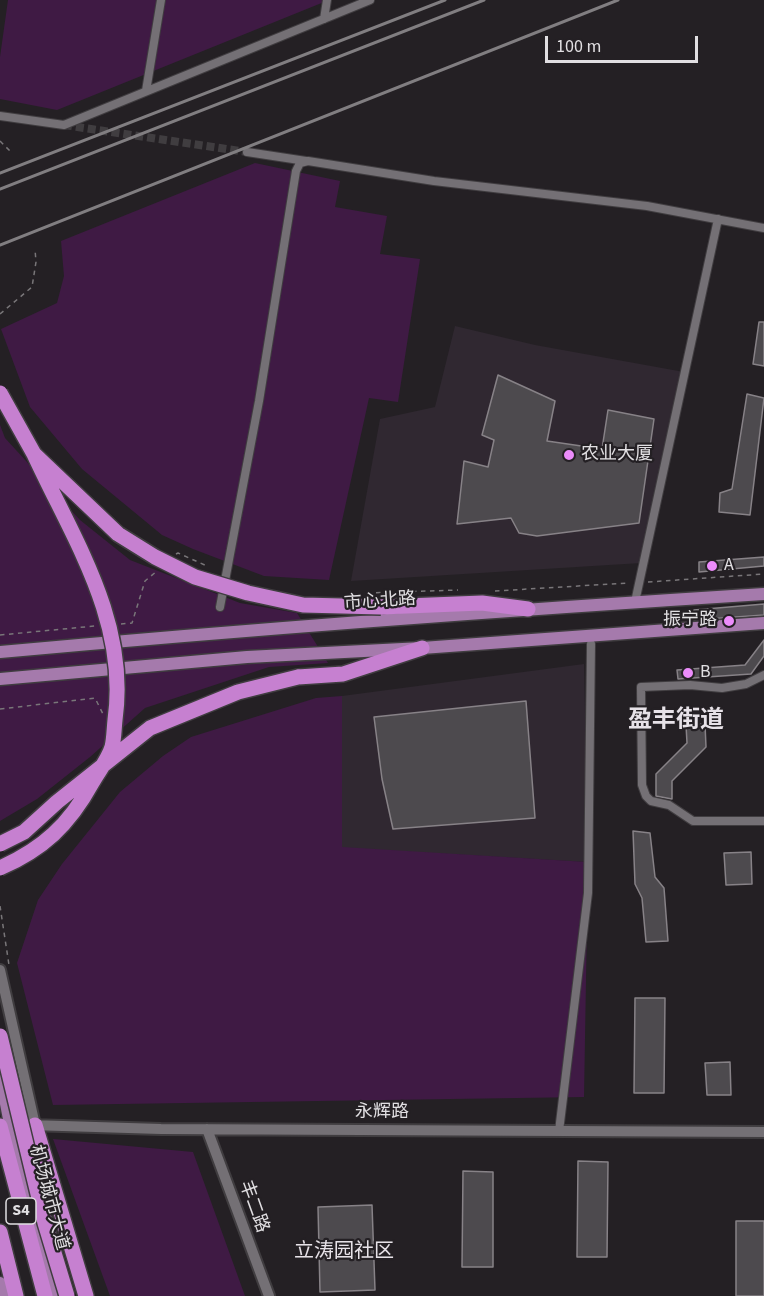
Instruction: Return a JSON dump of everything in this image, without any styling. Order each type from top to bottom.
[{"type":"highway","points":[[0,393],[34,454],[86,559],[110,624],[118,677],[112,747],[84,798],[59,832],[22,858],[0,868]]},
{"type":"highway","points":[[34,454],[118,534],[195,578],[303,605],[381,607],[482,603],[528,609]]},
{"type":"highway","points":[[0,844],[24,832],[57,802],[150,728],[238,692],[298,677],[343,674],[422,648]]},
{"type":"highway","points":[[0,1036],[45,1223],[67,1296]]},
{"type":"highway","name":"S4","points":[[3,1125],[45,1296]]},
{"type":"highway","points":[[35,1125],[86,1296]]},
{"type":"highway","name":"S4","points":[[0,1232],[16,1296]]},
{"type":"main road","name":"市心北路","points":[[0,652],[528,609],[764,594]]},
{"type":"main road","points":[[0,679],[247,657],[422,648],[764,623]]},
{"type":"main road","name":"机场城市大道","points":[[0,1073],[3,1125],[35,1220],[57,1296]]},
{"type":"main road","points":[[0,1283],[4,1296]]},
{"type":"street","points":[[146,91],[161,0]]},
{"type":"street","points":[[324,19],[327,0]]},
{"type":"street","points":[[0,116],[64,125],[370,0]]},
{"type":"street","points":[[247,152],[434,181],[647,206],[764,228]]},
{"type":"street","points":[[220,607],[259,401],[296,171],[300,163],[308,161]]},
{"type":"street","points":[[635,602],[718,219]]},
{"type":"street","points":[[559,1131],[588,893],[591,644]]},
{"type":"street","points":[[762,679],[722,688],[690,685],[642,687],[642,785],[646,796],[651,801],[669,805],[693,821],[764,821]]},
{"type":"street","points":[[0,970],[35,1125]]},
{"type":"street","name":"永辉路","points":[[3,1125],[207,1129],[764,1132]]},
{"type":"street","name":"丰二路","points":[[207,1129],[269,1296]]},
{"type":"path","points":[[0,141],[10,151]]},
{"type":"path","points":[[0,314],[32,287],[36,262],[34,249]]},
{"type":"path","points":[[170,560],[178,553],[207,566]]},
{"type":"path","points":[[120,624],[132,623],[146,581],[162,567]]},
{"type":"path","points":[[492,591],[764,574]]},
{"type":"path","points":[[366,593],[461,590]]},
{"type":"path","points":[[0,635],[97,626]]},
{"type":"path","points":[[0,709],[95,698],[106,722]]},
{"type":"shaded area","points":[[8,0],[329,0],[57,110],[0,99],[0,57]]},
{"type":"shaded area","points":[[255,163],[340,181],[335,207],[387,216],[380,254],[420,259],[398,402],[369,398],[329,580],[264,576],[162,535],[82,469],[30,407],[1,329],[57,303],[64,276],[61,241]]},
{"type":"shaded area","points":[[455,326],[535,345],[684,372],[641,563],[351,581],[380,419],[435,407]]},
{"type":"shaded area","points":[[0,425],[5,438],[80,520],[130,560],[240,603],[297,613],[328,663],[269,667],[145,708],[90,757],[37,799],[0,821]]},
{"type":"shaded area","points":[[584,664],[588,862],[342,848],[342,696]]},
{"type":"shaded area","points":[[342,696],[342,847],[588,862],[584,1097],[53,1105],[17,963],[38,900],[62,864],[120,792],[163,756],[191,737],[316,698]]},
{"type":"shaded area","points":[[53,1139],[193,1152],[245,1296],[110,1296]]},
{"type":"building","points":[[759,322],[764,322],[764,366],[753,364]]},
{"type":"building","name":"农业大厦","points":[[498,375],[555,401],[547,441],[602,449],[608,410],[654,419],[639,523],[537,536],[519,533],[511,518],[457,524],[464,461],[488,467],[494,440],[482,435]]},
{"type":"building","points":[[747,394],[764,398],[750,515],[719,512],[720,493],[732,489]]},
{"type":"building","points":[[764,557],[764,566],[699,572],[699,562]]},
{"type":"building","points":[[764,604],[764,615],[694,620],[694,610]]},
{"type":"building","points":[[764,640],[764,656],[751,674],[678,679],[677,670],[745,665]]},
{"type":"building","points":[[526,701],[535,818],[393,829],[382,779],[374,717]]},
{"type":"building","points":[[705,724],[706,747],[672,781],[672,799],[656,796],[656,774],[687,743],[686,725]]},
{"type":"building","points":[[633,831],[650,833],[655,877],[664,888],[668,941],[646,942],[642,898],[635,884]]},
{"type":"building","points":[[751,852],[752,884],[726,885],[724,853]]},
{"type":"building","points":[[635,998],[665,998],[664,1093],[634,1093]]},
{"type":"building","points":[[730,1062],[731,1095],[707,1095],[705,1063]]},
{"type":"building","points":[[578,1161],[608,1162],[607,1257],[577,1257]]},
{"type":"building","points":[[463,1171],[493,1172],[493,1267],[462,1267]]},
{"type":"building","points":[[372,1205],[375,1290],[320,1292],[318,1207]]},
{"type":"building","points":[[736,1221],[764,1221],[764,1296],[736,1296]]},
{"type":"tunnel","points":[[64,125],[247,152]]},
{"type":"railway","points":[[0,173],[445,0]]},
{"type":"railway","points":[[0,189],[484,0]]},
{"type":"railway","points":[[0,245],[618,0]]},
{"type":"place","name":"农业大厦","points":[[569,455]]},
{"type":"place","name":"A","points":[[712,566]]},
{"type":"place","name":"振宁路","points":[[729,621]]},
{"type":"place","name":"B","points":[[688,673]]},
{"type":"district","name":"盈丰街道","points":[[676,722]]},
{"type":"district","name":"立涛园社区","points":[[344,1253]]}]
